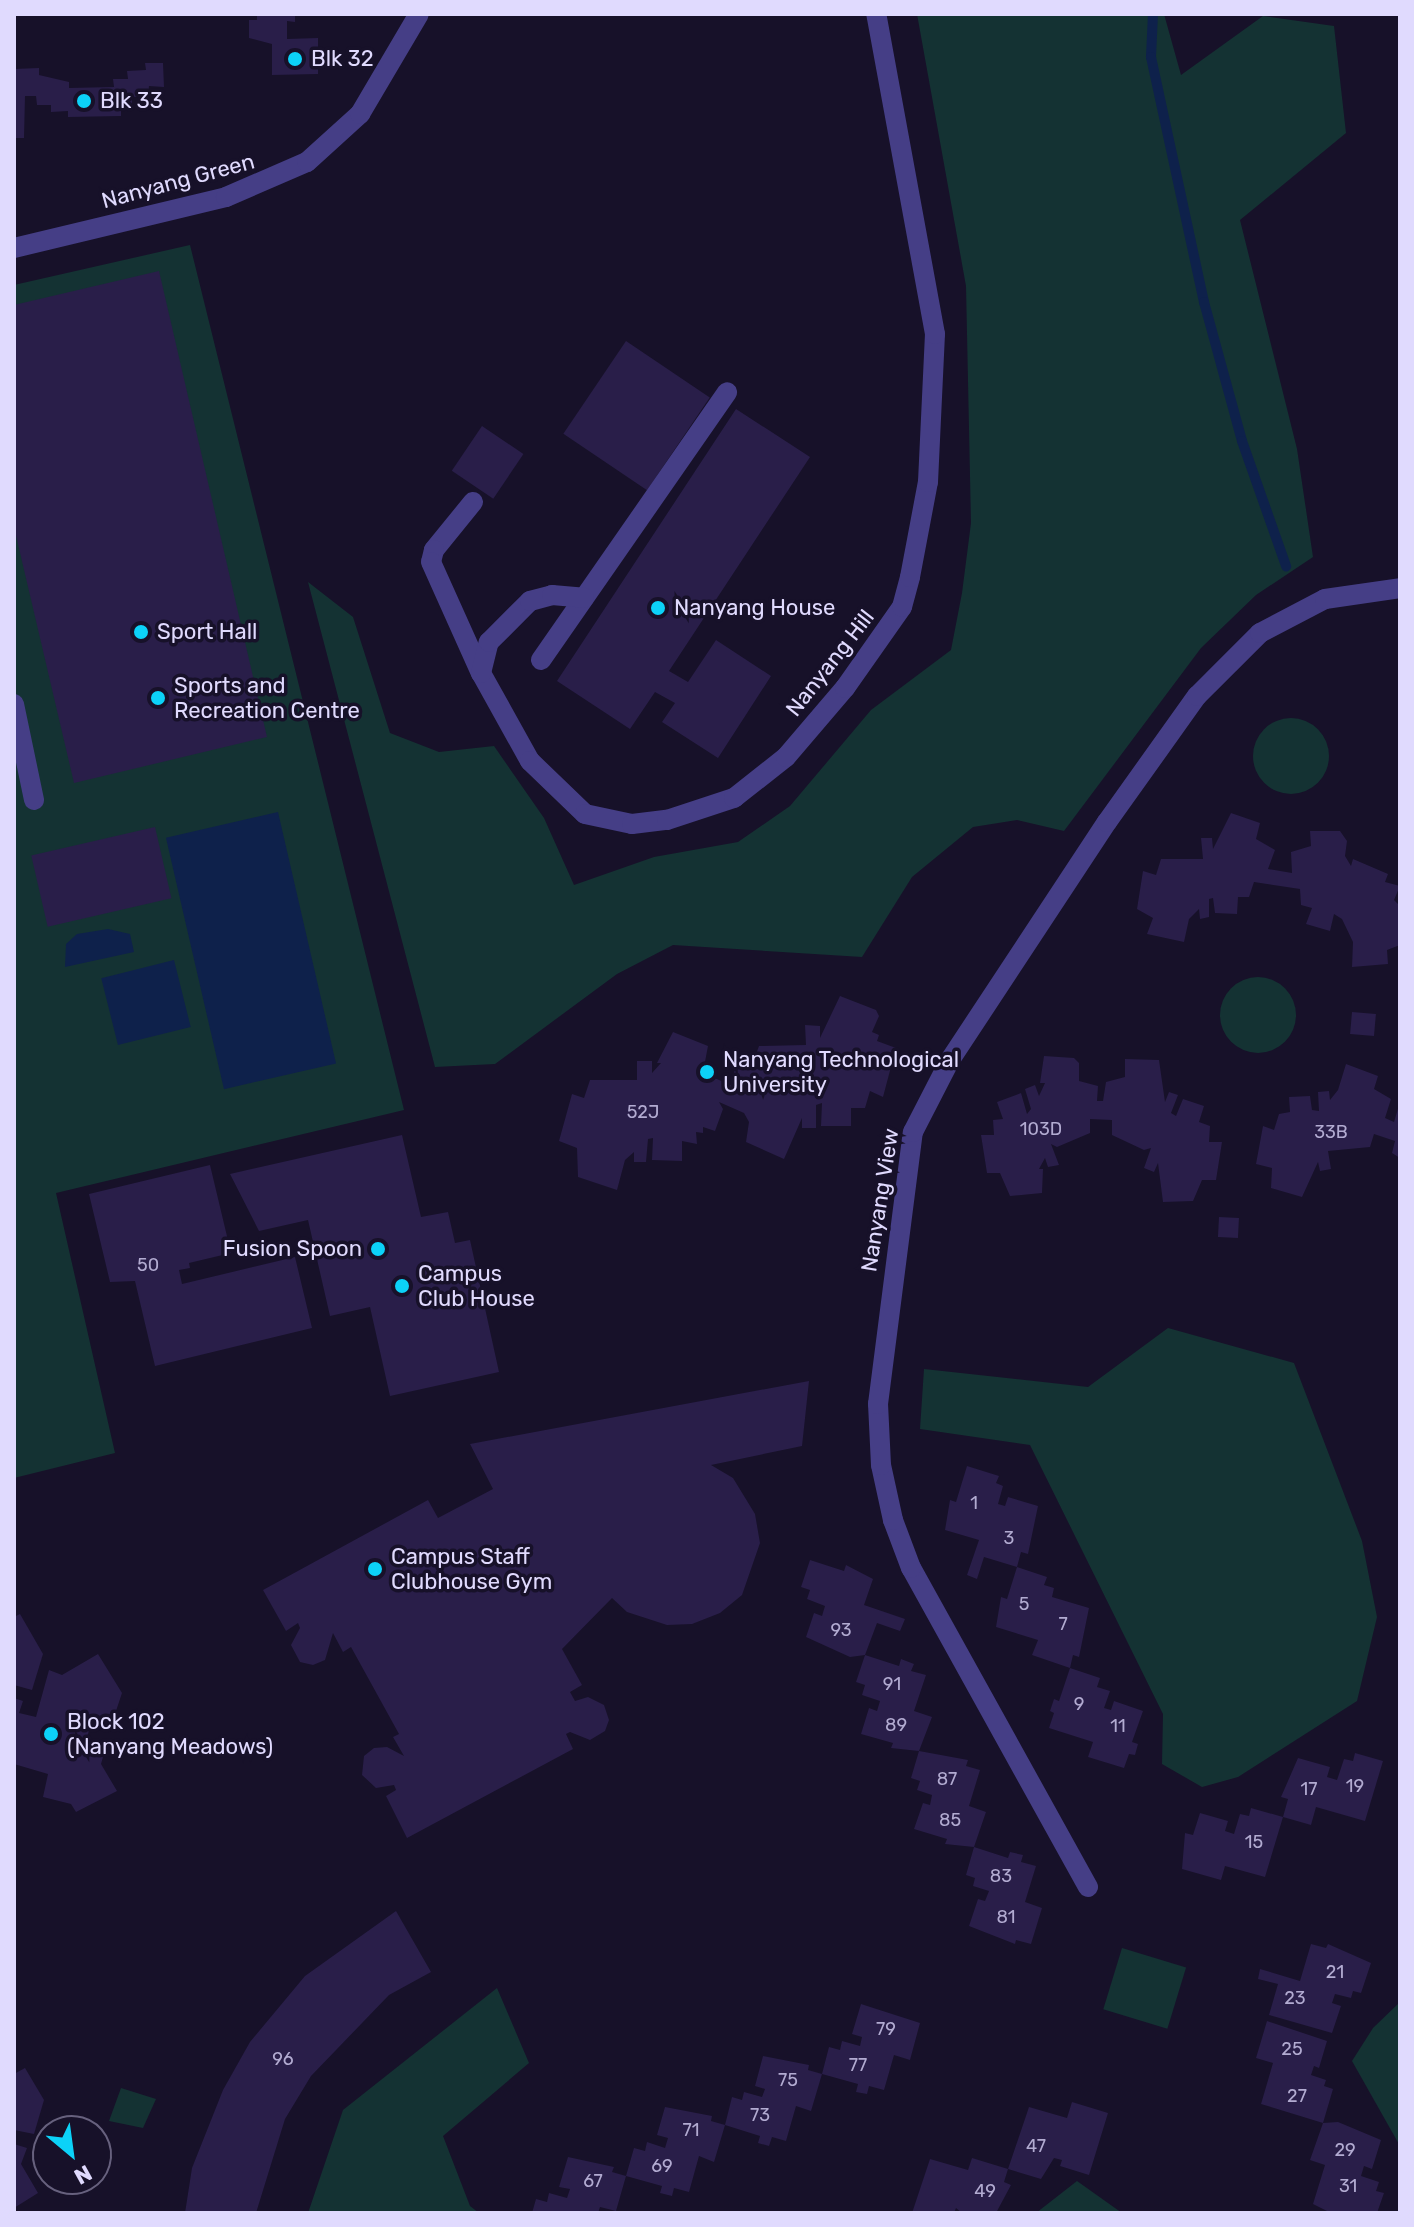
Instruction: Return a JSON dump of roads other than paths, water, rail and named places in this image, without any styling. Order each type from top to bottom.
[{"type":"street","name":"Nanyang Green","points":[[14,248],[226,197],[307,162],[360,114],[419,14]]},
{"type":"street","name":"Nanyang Hill","points":[[473,502],[434,550],[431,562],[481,673],[530,761],[585,814],[632,824],[667,820],[734,798],[761,780],[845,688],[902,607],[928,482],[935,334],[876,14]]},
{"type":"street","points":[[541,660],[727,392]]},
{"type":"street","name":"Nanyang View","points":[[1088,1887],[911,1568],[893,1520],[881,1465],[878,1404],[913,1132],[950,1060],[1107,822],[1197,696],[1260,633],[1325,599],[1400,588]]},
{"type":"street","points":[[481,673],[489,642],[530,601],[552,595],[584,598]]},
{"type":"street","points":[[14,704],[34,800]]},
{"type":"water","points":[[278,812],[336,1063],[224,1089],[166,838]]},
{"type":"water","points":[[108,929],[130,934],[134,952],[65,967],[66,944],[77,934]]},
{"type":"water","points":[[174,960],[191,1027],[118,1045],[101,978]]},
{"type":"waterway","points":[[1153,14],[1151,57],[1204,302],[1242,441],[1286,566]]},
{"type":"place","name":"Blk 32","points":[[295,59]]},
{"type":"place","name":"Blk 33","points":[[84,101]]},
{"type":"place","name":"Nanyang House","points":[[658,608]]},
{"type":"place","name":"Sport Hall","points":[[141,632]]},
{"type":"place","name":"Sports and Recreation Centre","points":[[158,698]]},
{"type":"place","name":"Nanyang Technological University","points":[[707,1072]]},
{"type":"place","name":"Fusion Spoon","points":[[378,1249]]},
{"type":"place","name":"Campus Club House","points":[[402,1286]]},
{"type":"place","name":"Campus Staff Clubhouse Gym","points":[[375,1569]]},
{"type":"place","name":"Block 102 (Nanyang Meadows)","points":[[51,1734]]}]
